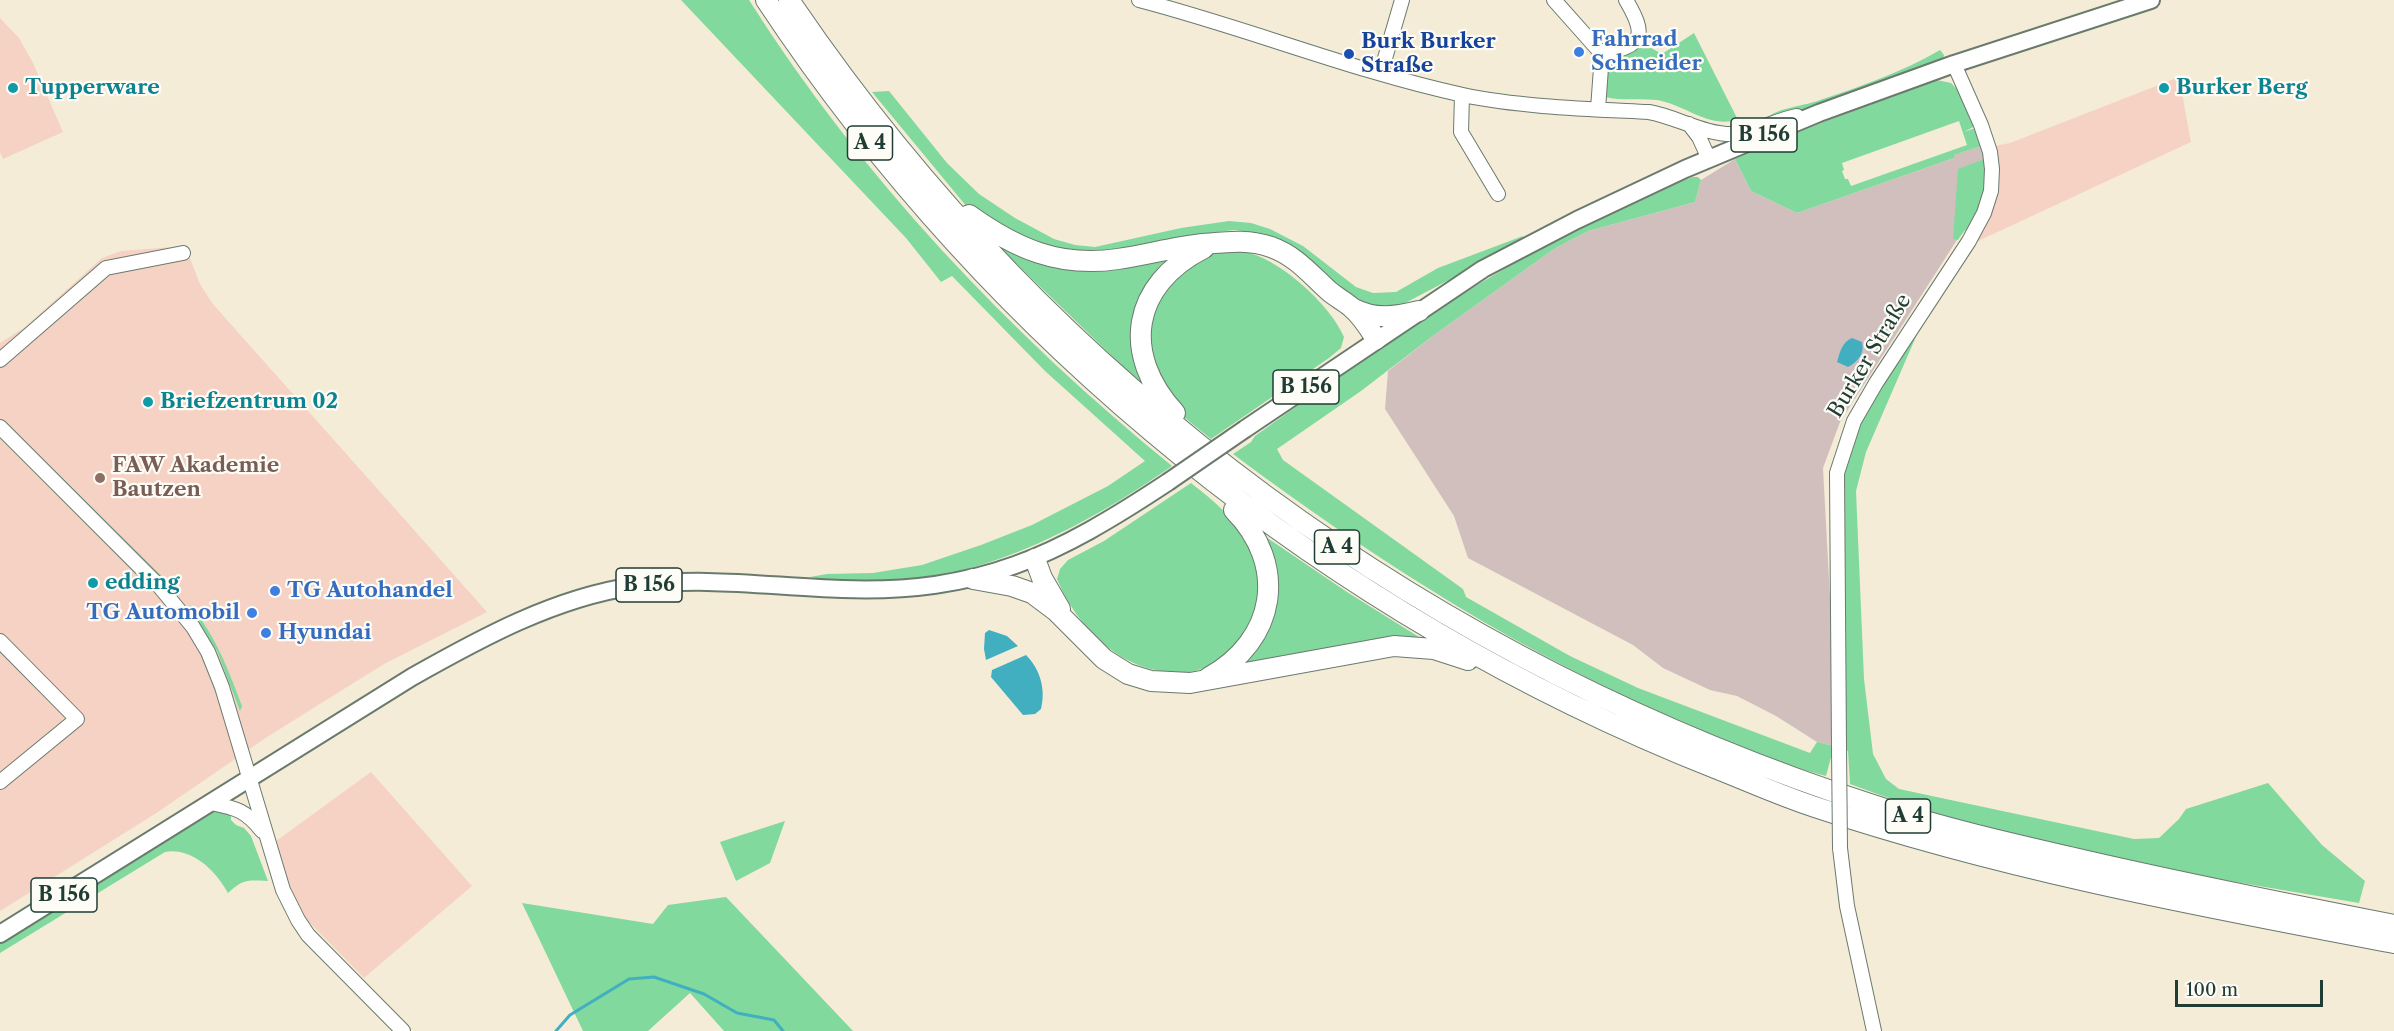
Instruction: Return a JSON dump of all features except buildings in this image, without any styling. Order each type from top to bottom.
[{"type":"highway","name":"A 4","points":[[766,0],[832,95],[944,230],[1061,350],[1186,461],[1258,517],[1401,612],[1500,669],[1663,747],[1783,795],[1869,824],[1981,857],[2181,903],[2394,943]]},
{"type":"highway","name":"A 4","points":[[789,0],[876,120],[935,190],[1010,273],[1074,337],[1157,411],[1227,467],[1336,547],[1452,619],[1529,662],[1607,701],[1723,752],[1882,808],[1985,838],[2185,884],[2394,925]]},
{"type":"highway","points":[[935,190],[999,237],[1029,250],[1059,258],[1104,261],[1179,247],[1247,241],[1278,250],[1296,260],[1329,291],[1352,308],[1372,315],[1391,317],[1419,311]]},
{"type":"highway","points":[[1212,244],[1180,261],[1157,285],[1144,316],[1141,349],[1150,381],[1162,400],[1227,467]]},
{"type":"highway","points":[[1329,291],[1372,343]]},
{"type":"highway","points":[[1352,308],[1372,343]]},
{"type":"highway","points":[[1186,461],[1249,526],[1261,547],[1269,580],[1264,611],[1250,640],[1231,662],[1203,680]]},
{"type":"highway","points":[[1035,559],[1042,578],[1070,624]]},
{"type":"highway","points":[[973,579],[1012,586],[1032,593],[1070,624],[1104,659],[1128,674],[1164,683],[1203,680],[1394,646],[1434,650],[1500,669]]},
{"type":"main road","name":"B 156","points":[[0,934],[412,677],[467,646],[523,619],[573,601],[633,586],[739,582],[883,590],[924,588],[973,579],[1035,559],[1099,526],[1168,482],[1419,311],[1503,259],[1578,220],[1708,159],[1819,113],[1954,64],[2151,0]]},
{"type":"street","points":[[1139,0],[1382,72],[1490,100],[1649,112],[1710,132],[1732,134],[1742,133],[1787,118],[1819,113]]},
{"type":"street","points":[[1382,72],[1402,0]]},
{"type":"street","points":[[1554,0],[1602,54],[1598,109]]},
{"type":"street","points":[[1602,54],[1618,51],[1636,39],[1640,30],[1639,22],[1626,0]]},
{"type":"street","name":"Burker Straße","points":[[1874,1031],[1847,906],[1840,849],[1837,473],[1854,421],[1876,383],[1969,241],[1984,213],[1991,191],[1990,152],[1981,125],[1954,64]]},
{"type":"street","points":[[1462,94],[1461,132],[1498,194]]},
{"type":"street","points":[[1687,123],[1699,137],[1708,159]]},
{"type":"street","points":[[0,360],[106,268],[183,253]]},
{"type":"street","points":[[0,428],[159,586],[194,627],[208,652],[222,687],[266,838],[283,890],[298,920],[308,935],[403,1031]]},
{"type":"street","points":[[0,641],[77,719],[0,782]]},
{"type":"street","points":[[211,804],[237,808],[252,819],[266,838]]},
{"type":"shaded area","points":[[0,18],[19,38],[33,63],[63,132],[3,159],[0,152]]},
{"type":"shaded area","points":[[2179,77],[2191,142],[1974,243],[1997,194],[1999,172],[1994,146],[2010,143]]},
{"type":"shaded area","points":[[1984,145],[1987,176],[1975,219],[1964,229],[1840,422],[1823,468],[1832,635],[1834,746],[1817,742],[1776,716],[1737,696],[1710,690],[1663,668],[1633,645],[1468,558],[1454,516],[1385,409],[1388,371],[1554,249],[1588,231],[1695,202],[1701,180],[1735,159],[1751,191],[1797,213],[1954,158],[1953,155]]},
{"type":"shaded area","points":[[185,246],[200,284],[212,303],[487,612],[384,664],[267,737],[158,812],[0,911],[0,343],[25,327],[102,258],[121,251]]},
{"type":"shaded area","points":[[371,772],[472,886],[364,978],[306,919],[293,896],[276,841]]},
{"type":"green space","points":[[681,0],[749,0],[840,129],[889,190],[942,250],[1053,362],[1172,466],[1132,493],[1090,517],[1046,540],[1001,558],[955,572],[907,581],[859,583],[810,577],[827,574],[873,573],[922,565],[981,545],[1032,525],[1108,486],[1145,461],[1045,371],[952,276],[941,282],[906,238]]},
{"type":"green space","points":[[1694,33],[1738,120],[1727,122],[1706,119],[1678,106],[1657,100],[1605,97],[1609,59],[1634,50],[1642,43],[1662,54]]},
{"type":"green space","points":[[1940,50],[1944,55],[1943,60],[1812,108],[1760,123],[1781,110],[1820,100],[1882,78]]},
{"type":"green space","points":[[1937,80],[1951,83],[1963,95],[1977,125],[1964,132],[1978,127],[1984,145],[1954,155],[1954,158],[1797,213],[1751,191],[1735,159],[1821,123]],"holes":[[[1959,121],[1967,145],[1851,186],[1842,171],[1844,170],[1842,163]]]},
{"type":"green space","points":[[889,91],[947,163],[979,194],[1015,218],[1054,239],[1075,245],[1095,247],[1181,228],[1229,221],[1251,223],[1270,229],[1303,246],[1356,287],[1373,293],[1396,292],[1438,268],[1523,236],[1523,241],[1390,311],[1365,309],[1269,238],[1250,232],[1234,230],[1218,232],[1099,255],[1038,248],[967,207],[872,92]]},
{"type":"green space","points":[[1982,160],[1986,163],[1986,170],[1982,203],[1974,219],[1958,240],[1953,239],[1958,169]]},
{"type":"green space","points":[[1693,177],[1701,180],[1695,202],[1588,231],[1554,249],[1434,335],[1361,391],[1277,449],[1283,460],[1463,589],[1466,597],[1570,656],[1638,688],[1810,753],[1817,742],[1834,746],[1826,776],[1774,760],[1740,746],[1629,698],[1569,669],[1453,604],[1397,569],[1233,454],[1341,375],[1471,289],[1563,236],[1651,194]]},
{"type":"green space","points":[[997,245],[1029,257],[1181,249],[1150,287],[1143,386]]},
{"type":"green space","points":[[1242,251],[1256,255],[1287,272],[1327,310],[1344,337],[1341,348],[1329,358],[1211,439],[1180,414],[1163,392],[1145,323],[1165,280],[1206,254]]},
{"type":"green space","points":[[1931,302],[1866,452],[1856,491],[1864,679],[1873,754],[1886,779],[1899,789],[2134,839],[2159,838],[2186,809],[2268,783],[2322,845],[2365,881],[2359,903],[2101,856],[1974,825],[1850,784],[1848,751],[1840,748],[1838,473],[1847,442]]},
{"type":"green space","points":[[54,472],[56,472],[180,594],[174,595]]},
{"type":"green space","points":[[1191,483],[1232,519],[1250,546],[1257,565],[1259,585],[1257,604],[1240,640],[1226,655],[1209,666],[1188,672],[1171,672],[1134,663],[1117,654],[1102,642],[1076,613],[1057,579],[1060,569],[1068,560],[1104,541]]},
{"type":"green space","points":[[1263,535],[1347,592],[1427,642],[1447,651],[1229,669],[1269,622]]},
{"type":"green space","points":[[190,605],[220,653],[242,706],[240,711],[217,651],[188,609]]},
{"type":"green space","points":[[216,811],[231,812],[231,820],[244,828],[251,836],[268,881],[246,881],[228,893],[217,877],[202,862],[185,853],[165,852],[0,953],[0,940]]},
{"type":"green space","points":[[785,821],[770,863],[736,881],[720,842]]},
{"type":"green space","points":[[726,897],[853,1031],[724,1031],[690,993],[648,1031],[583,1031],[522,903],[653,924],[668,905]]},
{"type":"water","points":[[1852,338],[1862,342],[1862,353],[1855,363],[1848,367],[1837,362],[1840,351]]},
{"type":"water","points":[[989,630],[1007,636],[1018,646],[986,660],[985,633]]},
{"type":"water","points":[[1026,655],[1038,673],[1043,694],[1041,709],[1035,714],[1023,715],[991,677],[992,670]]},
{"type":"waterway","points":[[556,1031],[570,1015],[629,979],[654,977],[704,994],[737,1013],[774,1020],[783,1031]]},
{"type":"place","name":"Fahrrad Schneider","points":[[1579,52]]},
{"type":"place","name":"Burk Burker Straße","points":[[1349,54]]},
{"type":"place","name":"Tupperware","points":[[13,88]]},
{"type":"place","name":"Burker Berg","points":[[2164,88]]},
{"type":"place","name":"Briefzentrum 02","points":[[148,402]]},
{"type":"place","name":"FAW Akademie Bautzen","points":[[100,478]]},
{"type":"place","name":"edding","points":[[93,583]]},
{"type":"place","name":"TG Autohandel","points":[[275,591]]},
{"type":"place","name":"TG Automobil","points":[[252,613]]},
{"type":"place","name":"Hyundai","points":[[266,633]]}]
